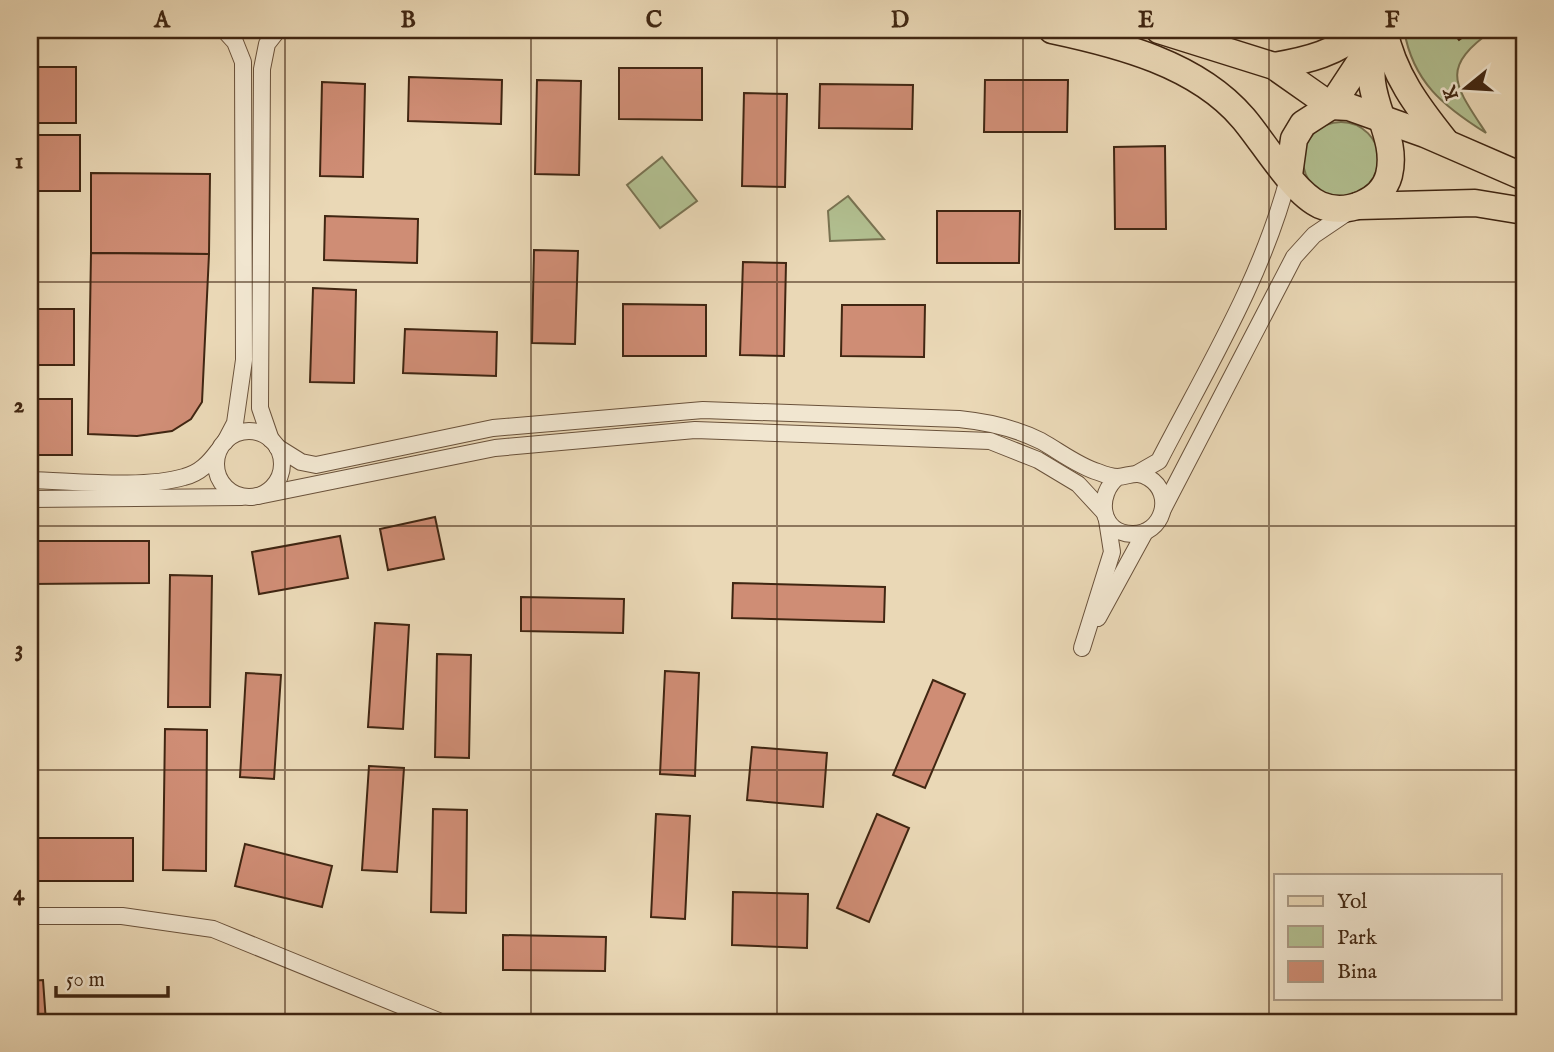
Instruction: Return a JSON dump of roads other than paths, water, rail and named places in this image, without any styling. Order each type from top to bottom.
[{"type":"main road","points":[[1052,30],[1106,41],[1162,62],[1202,84],[1240,115],[1308,198],[1318,204],[1330,208],[1475,203],[1524,211]]},
{"type":"main road","points":[[1159,30],[1274,66],[1331,106],[1349,107],[1446,142],[1524,177]]},
{"type":"main road","points":[[1274,66],[1316,58],[1346,45],[1364,30]]},
{"type":"main road","points":[[1289,176],[1294,139],[1303,124],[1331,106],[1362,60],[1377,30]]},
{"type":"main road","points":[[1356,206],[1383,190],[1389,175],[1390,139],[1380,120],[1371,64],[1377,30]]},
{"type":"main road","points":[[1384,30],[1395,68],[1406,89],[1446,142]]},
{"type":"street","points":[[224,30],[235,42],[243,62],[244,346],[238,409],[222,445],[216,469],[225,487],[250,496],[267,492],[279,477],[281,457],[260,408],[262,69],[267,44],[278,30]]},
{"type":"street","points":[[30,480],[160,481],[186,477],[206,467],[222,445],[242,432],[262,434],[301,462],[316,465],[493,428],[703,410],[935,417],[994,422],[1040,440],[1094,471],[1118,477],[1138,473],[1159,461],[1242,301],[1276,226],[1289,176]]},
{"type":"street","points":[[1118,477],[1105,491],[1105,516],[1112,552],[1082,648],[1145,532],[1160,518],[1294,257],[1314,235],[1356,206]]},
{"type":"street","points":[[30,499],[250,496],[495,448],[695,430],[990,441],[1038,460],[1078,484],[1105,516],[1124,533],[1145,532]]},
{"type":"street","points":[[1138,473],[1155,482],[1161,490],[1163,509]]},
{"type":"street","points":[[30,916],[122,916],[213,929],[441,1022]]}]
